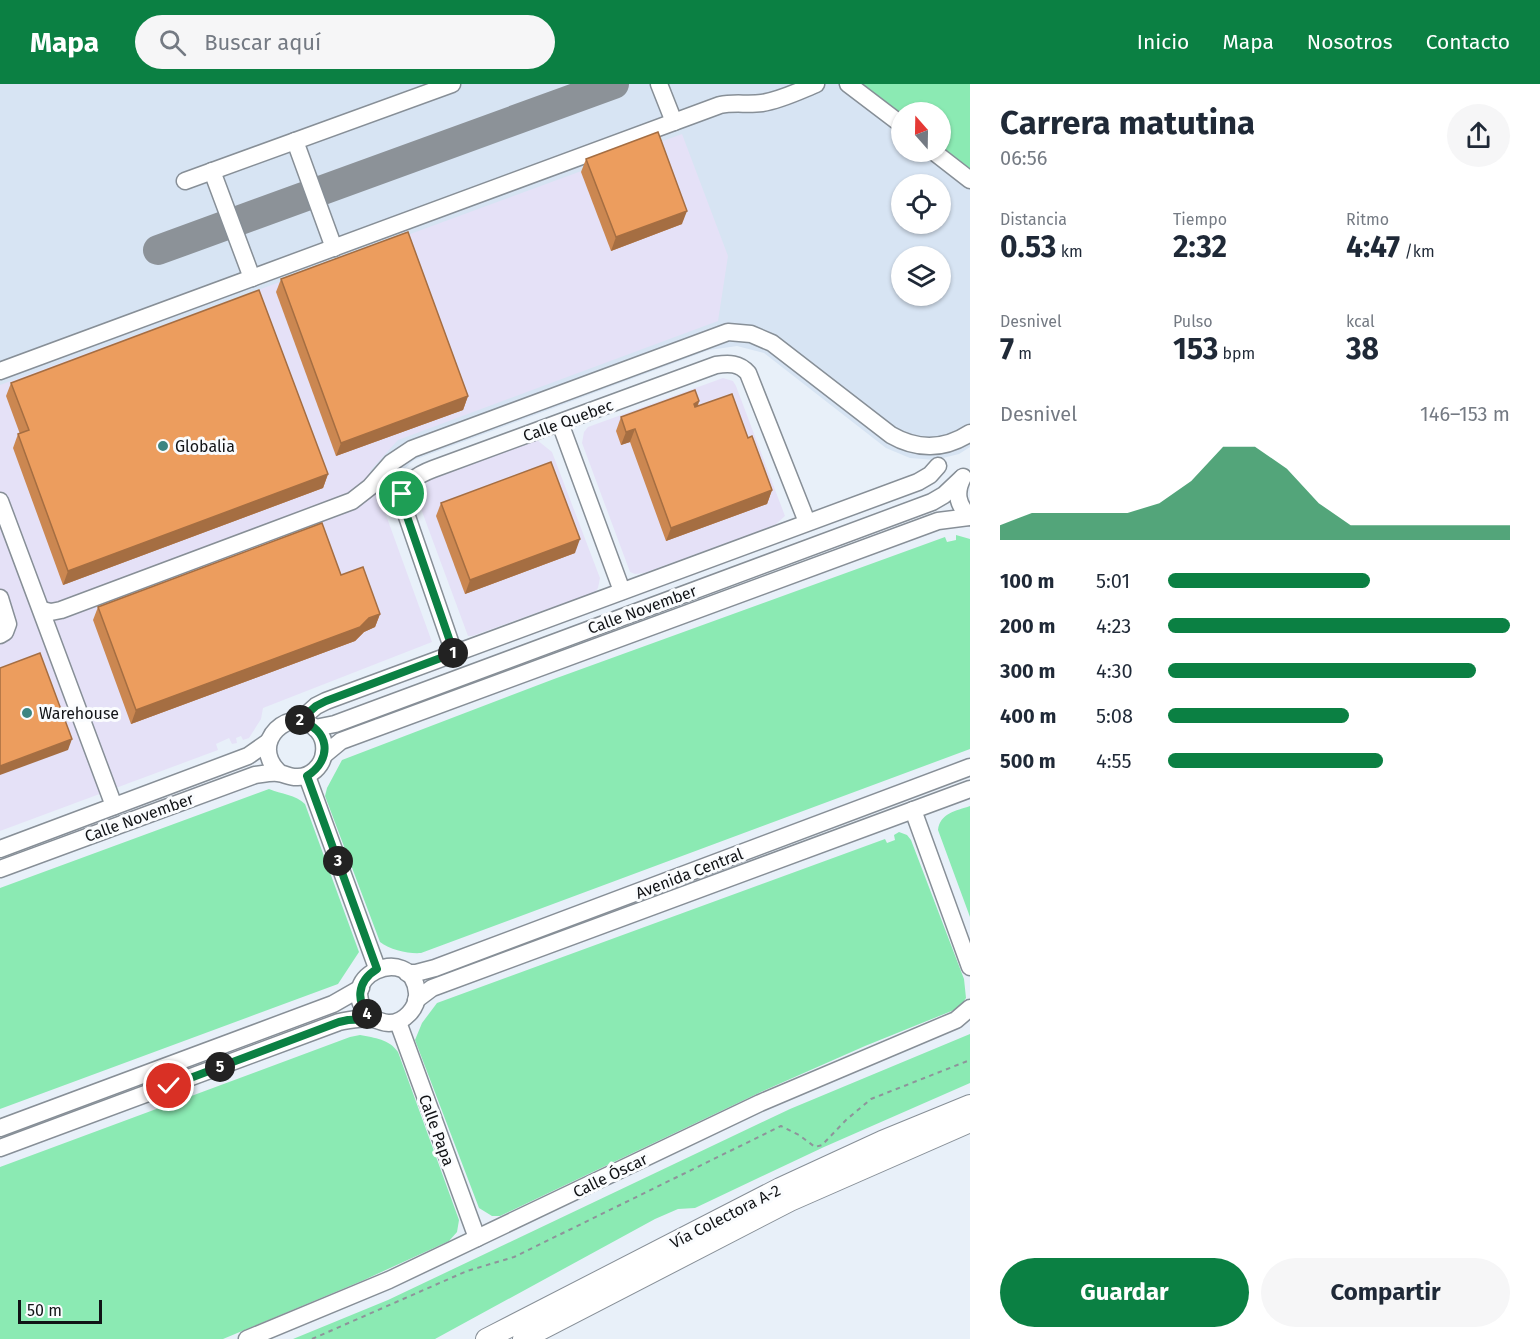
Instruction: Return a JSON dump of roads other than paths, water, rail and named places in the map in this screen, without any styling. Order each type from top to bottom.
[{"type":"main road","name":"Vía Colectora A-2","points":[[486,1339],[780,1188],[882,1141],[970,1105]]},
{"type":"main road","name":"Vía Colectora A-2","points":[[523,1339],[790,1201],[970,1122]]},
{"type":"street","points":[[185,181],[452,84]]},
{"type":"street","points":[[659,84],[674,122]]},
{"type":"street","points":[[0,371],[674,122],[731,103],[752,104],[770,101],[816,84]]},
{"type":"street","points":[[848,84],[891,117]]},
{"type":"street","points":[[295,141],[334,248]]},
{"type":"street","points":[[947,162],[970,180]]},
{"type":"street","points":[[212,171],[252,278]]},
{"type":"street","points":[[42,610],[51,612],[61,610],[352,501],[370,487],[391,463],[412,448],[728,332],[751,334],[772,343],[901,441],[913,445],[936,447],[953,443],[970,433]]},
{"type":"street","name":"Calle Quebec","points":[[454,653],[402,502],[406,487],[420,474],[716,365],[736,364],[748,373],[807,522]]},
{"type":"street","points":[[560,423],[622,591]]},
{"type":"street","name":"Calle November","points":[[299,721],[316,706],[326,701],[918,482],[939,466]]},
{"type":"street","points":[[966,474],[959,484],[958,499],[970,517]]},
{"type":"street","name":"Calle November","points":[[315,728],[334,724],[932,502],[945,495],[966,474]]},
{"type":"street","name":"Calle November","points":[[0,501],[114,806]]},
{"type":"street","name":"Calle November","points":[[324,755],[341,741],[927,525],[954,518],[970,517]]},
{"type":"street","points":[[0,598],[8,624],[5,632],[0,635]]},
{"type":"street","points":[[291,721],[299,721],[315,728],[323,740],[324,755],[315,771],[298,778],[280,773],[268,756],[268,742],[277,728],[291,721]]},
{"type":"street","name":"Calle November","points":[[0,849],[248,756],[268,742]]},
{"type":"street","name":"Avenida Central","points":[[407,973],[435,968],[970,767]]},
{"type":"street","name":"Calle November","points":[[0,869],[248,777],[280,773]]},
{"type":"street","points":[[307,776],[377,969]]},
{"type":"street","name":"Avenida Central","points":[[416,1000],[432,988],[970,789]]},
{"type":"street","points":[[913,810],[970,967]]},
{"type":"street","points":[[0,1149],[339,1022],[373,1019],[389,1023],[398,1022],[413,1009],[416,1000],[415,986],[407,973],[393,967],[377,969],[364,980],[360,995],[363,1008],[373,1019]]},
{"type":"street","points":[[0,1128],[333,1004],[361,988]]},
{"type":"street","name":"Calle Óscar","points":[[248,1339],[389,1281],[760,1103],[956,1020],[970,1008]]},
{"type":"street","name":"Calle Papa","points":[[398,1022],[477,1238]]},
{"type":"place","name":"Globalia","points":[[163,446]]},
{"type":"place","name":"Warehouse","points":[[27,713]]}]
